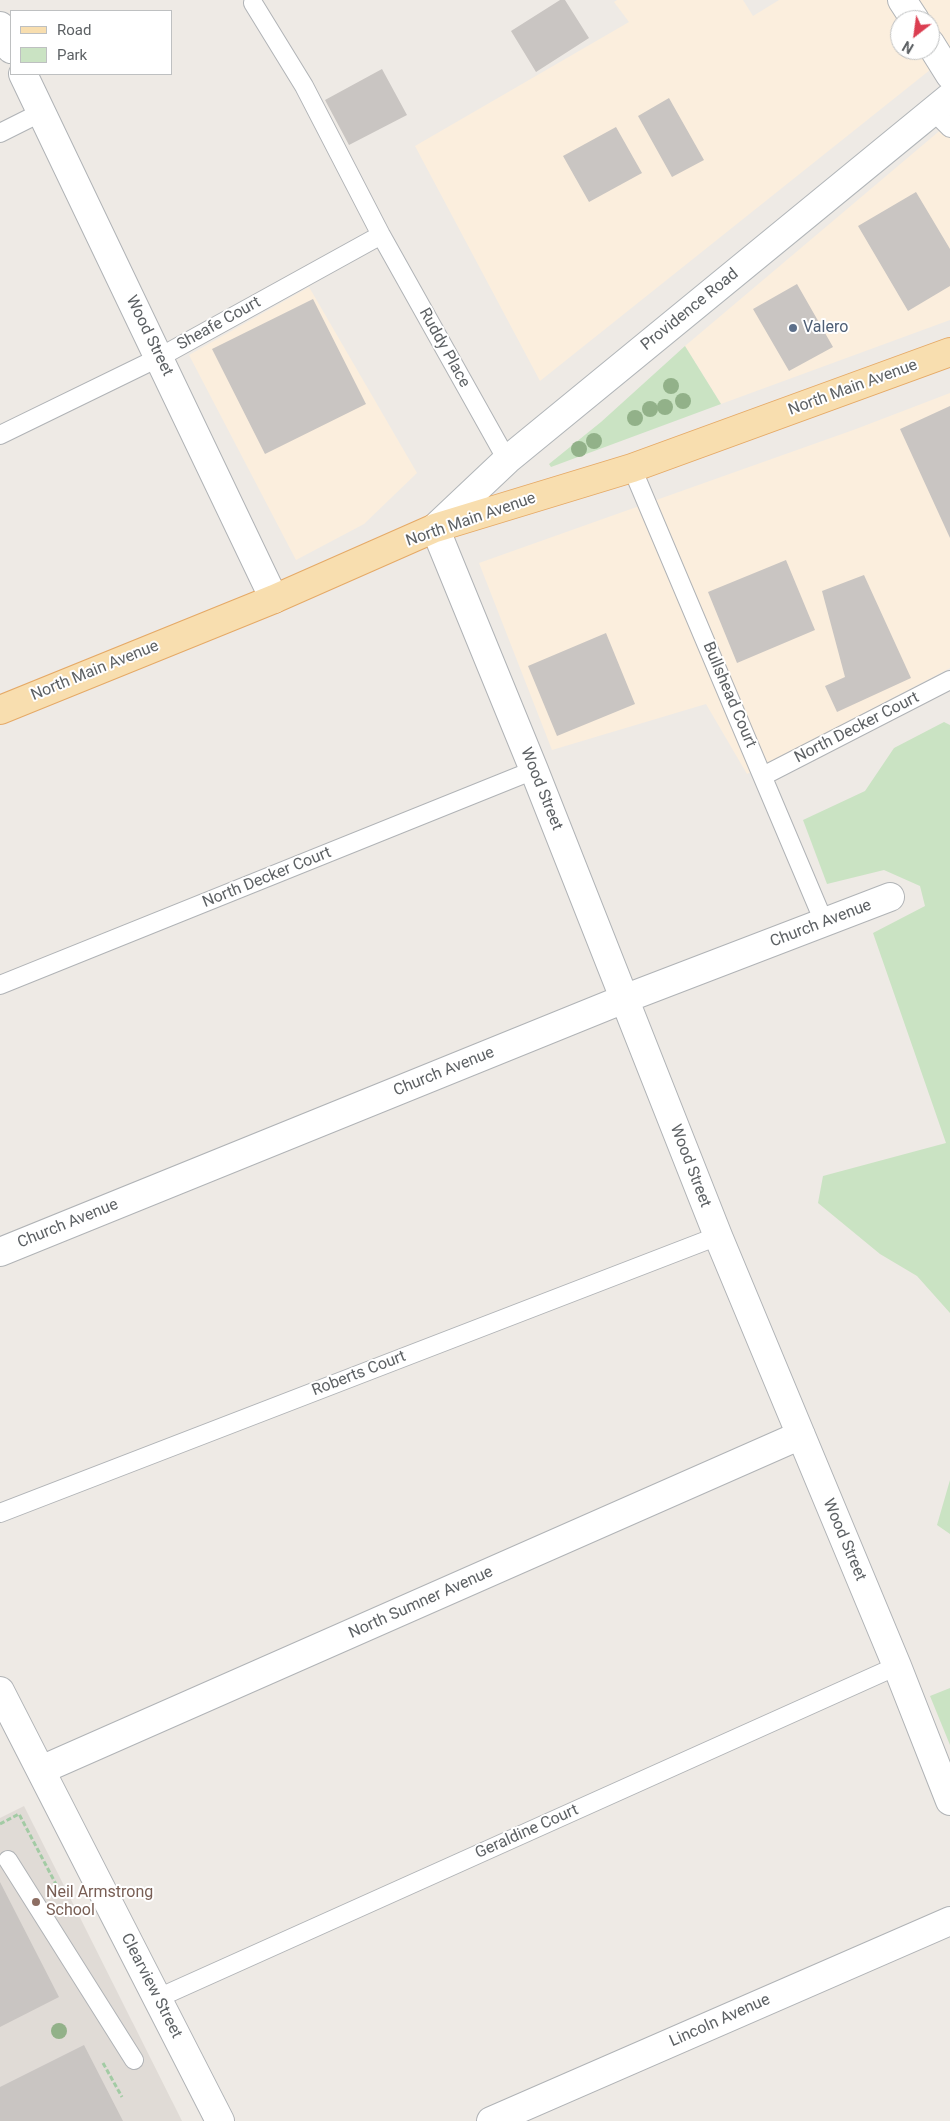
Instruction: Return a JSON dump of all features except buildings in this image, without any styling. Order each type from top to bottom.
[{"type":"main road","name":"North Main Avenue","points":[[0,710],[274,599],[435,528],[632,468],[950,352]]},
{"type":"street","points":[[0,26],[10,47]]},
{"type":"street","points":[[940,59],[950,75]]},
{"type":"street","name":"Wood Street","points":[[24,75],[160,357],[274,599]]},
{"type":"street","name":"Providence Road","points":[[435,528],[507,460],[944,112]]},
{"type":"street","name":"Wood Street","points":[[435,528],[534,770],[718,1236],[897,1666],[950,1801]]},
{"type":"street","name":"Church Avenue","points":[[0,1252],[624,999],[890,897]]},
{"type":"street","name":"North Sumner Avenue","points":[[41,1770],[801,1435]]},
{"type":"street","name":"Clearview Street","points":[[0,1691],[220,2121]]},
{"type":"street","name":"Lincoln Avenue","points":[[490,2121],[950,1921]]},
{"type":"lane","name":"Ruddy Place","points":[[253,4],[304,86],[381,235],[507,460]]},
{"type":"lane","points":[[0,134],[42,112]]},
{"type":"lane","name":"Sheafe Court","points":[[0,434],[160,357],[381,235]]},
{"type":"lane","name":"Bullshead Court","points":[[632,468],[764,776],[824,922]]},
{"type":"lane","name":"North Decker Court","points":[[764,776],[950,680]]},
{"type":"lane","name":"North Decker Court","points":[[0,985],[534,770]]},
{"type":"lane","name":"Roberts Court","points":[[0,1513],[718,1236]]},
{"type":"lane","name":"Geraldine Court","points":[[158,1998],[897,1666]]},
{"type":"lane","points":[[8,1860],[134,2060]]},
{"type":"shaded area","points":[[617,0],[743,0],[753,16],[779,0],[950,0],[950,54],[540,381],[415,146],[629,22],[614,2]]},
{"type":"shaded area","points":[[950,122],[950,320],[721,404],[685,346]]},
{"type":"shaded area","points":[[309,287],[417,473],[364,524],[296,560],[189,355]]},
{"type":"shaded area","points":[[950,393],[950,668],[747,774],[706,704],[552,750],[479,563],[856,429]]},
{"type":"shaded area","name":"Neil Armstrong School","points":[[24,1806],[182,2121],[0,2121],[0,1818]]},
{"type":"green space","points":[[685,346],[721,404],[551,467],[549,464],[601,422]]},
{"type":"green space","points":[[944,722],[950,725],[950,1313],[917,1276],[880,1254],[818,1203],[823,1176],[946,1143],[873,933],[925,906],[920,886],[884,870],[827,884],[803,820],[865,791],[894,748]]},
{"type":"green space","points":[[950,1480],[950,1534],[937,1525]]},
{"type":"green space","points":[[950,1688],[950,1745],[930,1696]]},
{"type":"place","name":"Valero","points":[[793,328]]},
{"type":"place","name":"Neil Armstrong School","points":[[36,1902]]}]
